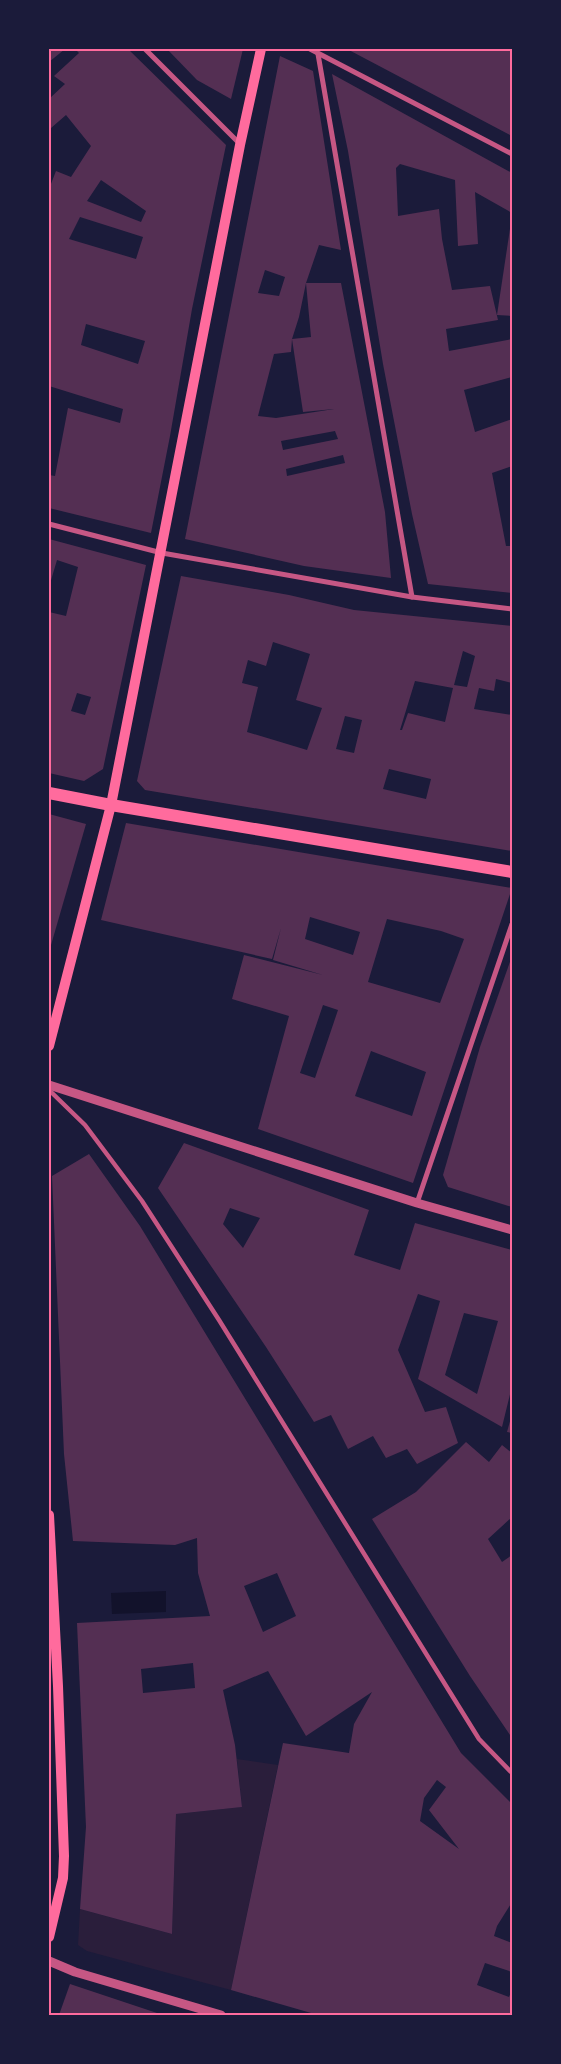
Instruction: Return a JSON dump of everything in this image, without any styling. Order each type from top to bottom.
[{"type":"main road","points":[[49,1046],[111,806],[162,553],[240,144],[261,49]]},
{"type":"main road","points":[[49,793],[111,806],[512,872]]},
{"type":"main road","points":[[49,1515],[58,1686],[63,1864],[58,1900],[49,1937]]},
{"type":"main road","points":[[49,1676],[58,1686]]},
{"type":"street","points":[[145,49],[240,144]]},
{"type":"street","points":[[310,49],[512,154]]},
{"type":"street","points":[[318,54],[412,596]]},
{"type":"street","points":[[49,524],[162,553],[412,596],[512,608]]},
{"type":"street","points":[[417,1203],[512,924]]},
{"type":"street","points":[[49,1086],[417,1203],[512,1230]]},
{"type":"street","points":[[49,1090],[85,1125],[132,1188],[219,1320],[479,1739],[512,1773]]},
{"type":"street","points":[[49,1961],[75,1972],[221,2015]]},
{"type":"shaded area","points":[[166,1591],[166,1612],[112,1614],[111,1593]]},
{"type":"shaded area","points":[[237,1759],[278,1765],[231,1990],[87,1951],[78,1945],[80,1909],[172,1934],[176,1814],[242,1807]]},
{"type":"building","points":[[49,49],[65,49],[49,62]]},
{"type":"building","points":[[75,49],[128,49],[226,145],[192,309],[151,533],[49,508],[49,475],[55,476],[68,408],[120,423],[123,409],[49,386],[49,189],[56,171],[71,177],[91,146],[66,115],[51,128],[49,126],[49,99],[65,84],[54,76],[79,53]],"holes":[[[101,180],[146,211],[141,222],[87,201]],[[80,217],[143,237],[136,259],[69,239]],[[86,324],[145,341],[138,364],[81,345]]]},
{"type":"building","points":[[167,49],[243,49],[231,99],[197,80]]},
{"type":"building","points":[[347,49],[497,49],[501,51],[502,49],[512,49],[512,136]]},
{"type":"building","points":[[280,56],[313,71],[341,250],[319,245],[306,283],[341,283],[385,512],[391,578],[304,566],[185,539]],"holes":[[[265,270],[285,277],[279,296],[258,293]],[[306,283],[311,337],[292,339]],[[292,339],[303,412],[334,409],[276,418],[258,416],[274,354],[291,352]],[[335,431],[338,439],[283,450],[281,441]],[[343,455],[345,463],[287,476],[286,469]]]},
{"type":"building","points":[[332,74],[512,173],[512,213],[475,192],[478,244],[458,246],[455,180],[400,164],[396,168],[398,216],[439,209],[442,239],[452,290],[490,286],[498,320],[446,329],[449,351],[512,339],[512,377],[464,390],[475,432],[512,419],[512,466],[492,473],[506,546],[512,546],[512,593],[428,584],[412,514],[383,364],[348,151]]},
{"type":"building","points":[[511,222],[512,316],[497,315]]},
{"type":"building","points":[[49,539],[146,565],[103,769],[84,781],[49,773],[49,676],[51,668],[49,668],[49,612],[66,616],[78,567],[57,560],[49,587]],"holes":[[[77,693],[91,697],[85,715],[71,711]]]},
{"type":"building","points":[[181,576],[289,595],[354,610],[512,626],[512,683],[496,679],[494,691],[479,688],[474,709],[512,715],[512,851],[145,790],[137,781]],"holes":[[[273,642],[310,654],[296,700],[322,708],[307,750],[247,732],[258,687],[242,683],[248,660],[266,666]],[[463,651],[475,656],[467,687],[454,685]],[[415,681],[453,688],[445,722],[408,713],[402,730],[400,730]],[[345,716],[362,720],[354,753],[336,749]],[[389,769],[431,779],[426,799],[383,789]]]},
{"type":"building","points":[[49,814],[86,824],[49,952]]},
{"type":"building","points":[[126,823],[512,888],[413,1183],[258,1129],[289,1016],[232,999],[244,955],[323,975],[273,960],[281,928],[272,959],[101,920]],"holes":[[[310,917],[360,932],[353,955],[305,939]],[[387,919],[441,931],[464,939],[440,1003],[368,982]],[[323,1005],[338,1010],[315,1078],[300,1073]],[[371,1051],[426,1072],[412,1116],[355,1096]]]},
{"type":"building","points":[[512,956],[512,1207],[448,1187],[443,1175],[480,1047]]},
{"type":"building","points":[[184,1143],[369,1210],[354,1255],[400,1270],[415,1223],[512,1250],[512,1386],[502,1427],[418,1379],[440,1301],[418,1294],[398,1350],[425,1412],[446,1407],[458,1443],[417,1464],[407,1449],[386,1458],[373,1436],[348,1449],[331,1415],[314,1422],[266,1347],[158,1188]],"holes":[[[230,1208],[260,1218],[243,1248],[223,1224]],[[464,1313],[498,1321],[477,1394],[445,1375]]]},
{"type":"building","points":[[89,1154],[140,1226],[461,1753],[512,1804],[512,1902],[497,1926],[494,1936],[512,1943],[512,1972],[485,1963],[477,1985],[509,1997],[512,1990],[512,2015],[318,2015],[231,1990],[283,1743],[349,1753],[354,1724],[372,1692],[306,1736],[268,1671],[223,1690],[235,1745],[242,1807],[176,1814],[172,1934],[80,1909],[86,1827],[77,1623],[210,1616],[198,1573],[197,1538],[175,1545],[73,1541],[64,1454],[52,1176]],"holes":[[[277,1573],[296,1616],[263,1632],[244,1586]],[[193,1663],[195,1688],[143,1693],[141,1669]],[[437,1780],[446,1787],[429,1810],[459,1849],[420,1821],[424,1798]]]},
{"type":"building","points":[[512,1414],[512,1433],[507,1432]]},
{"type":"building","points":[[466,1442],[489,1462],[502,1445],[512,1453],[512,1517],[488,1539],[502,1562],[512,1555],[512,1738],[470,1676],[372,1519],[416,1492]]},
{"type":"building","points":[[70,1984],[163,2015],[59,2015]]}]
